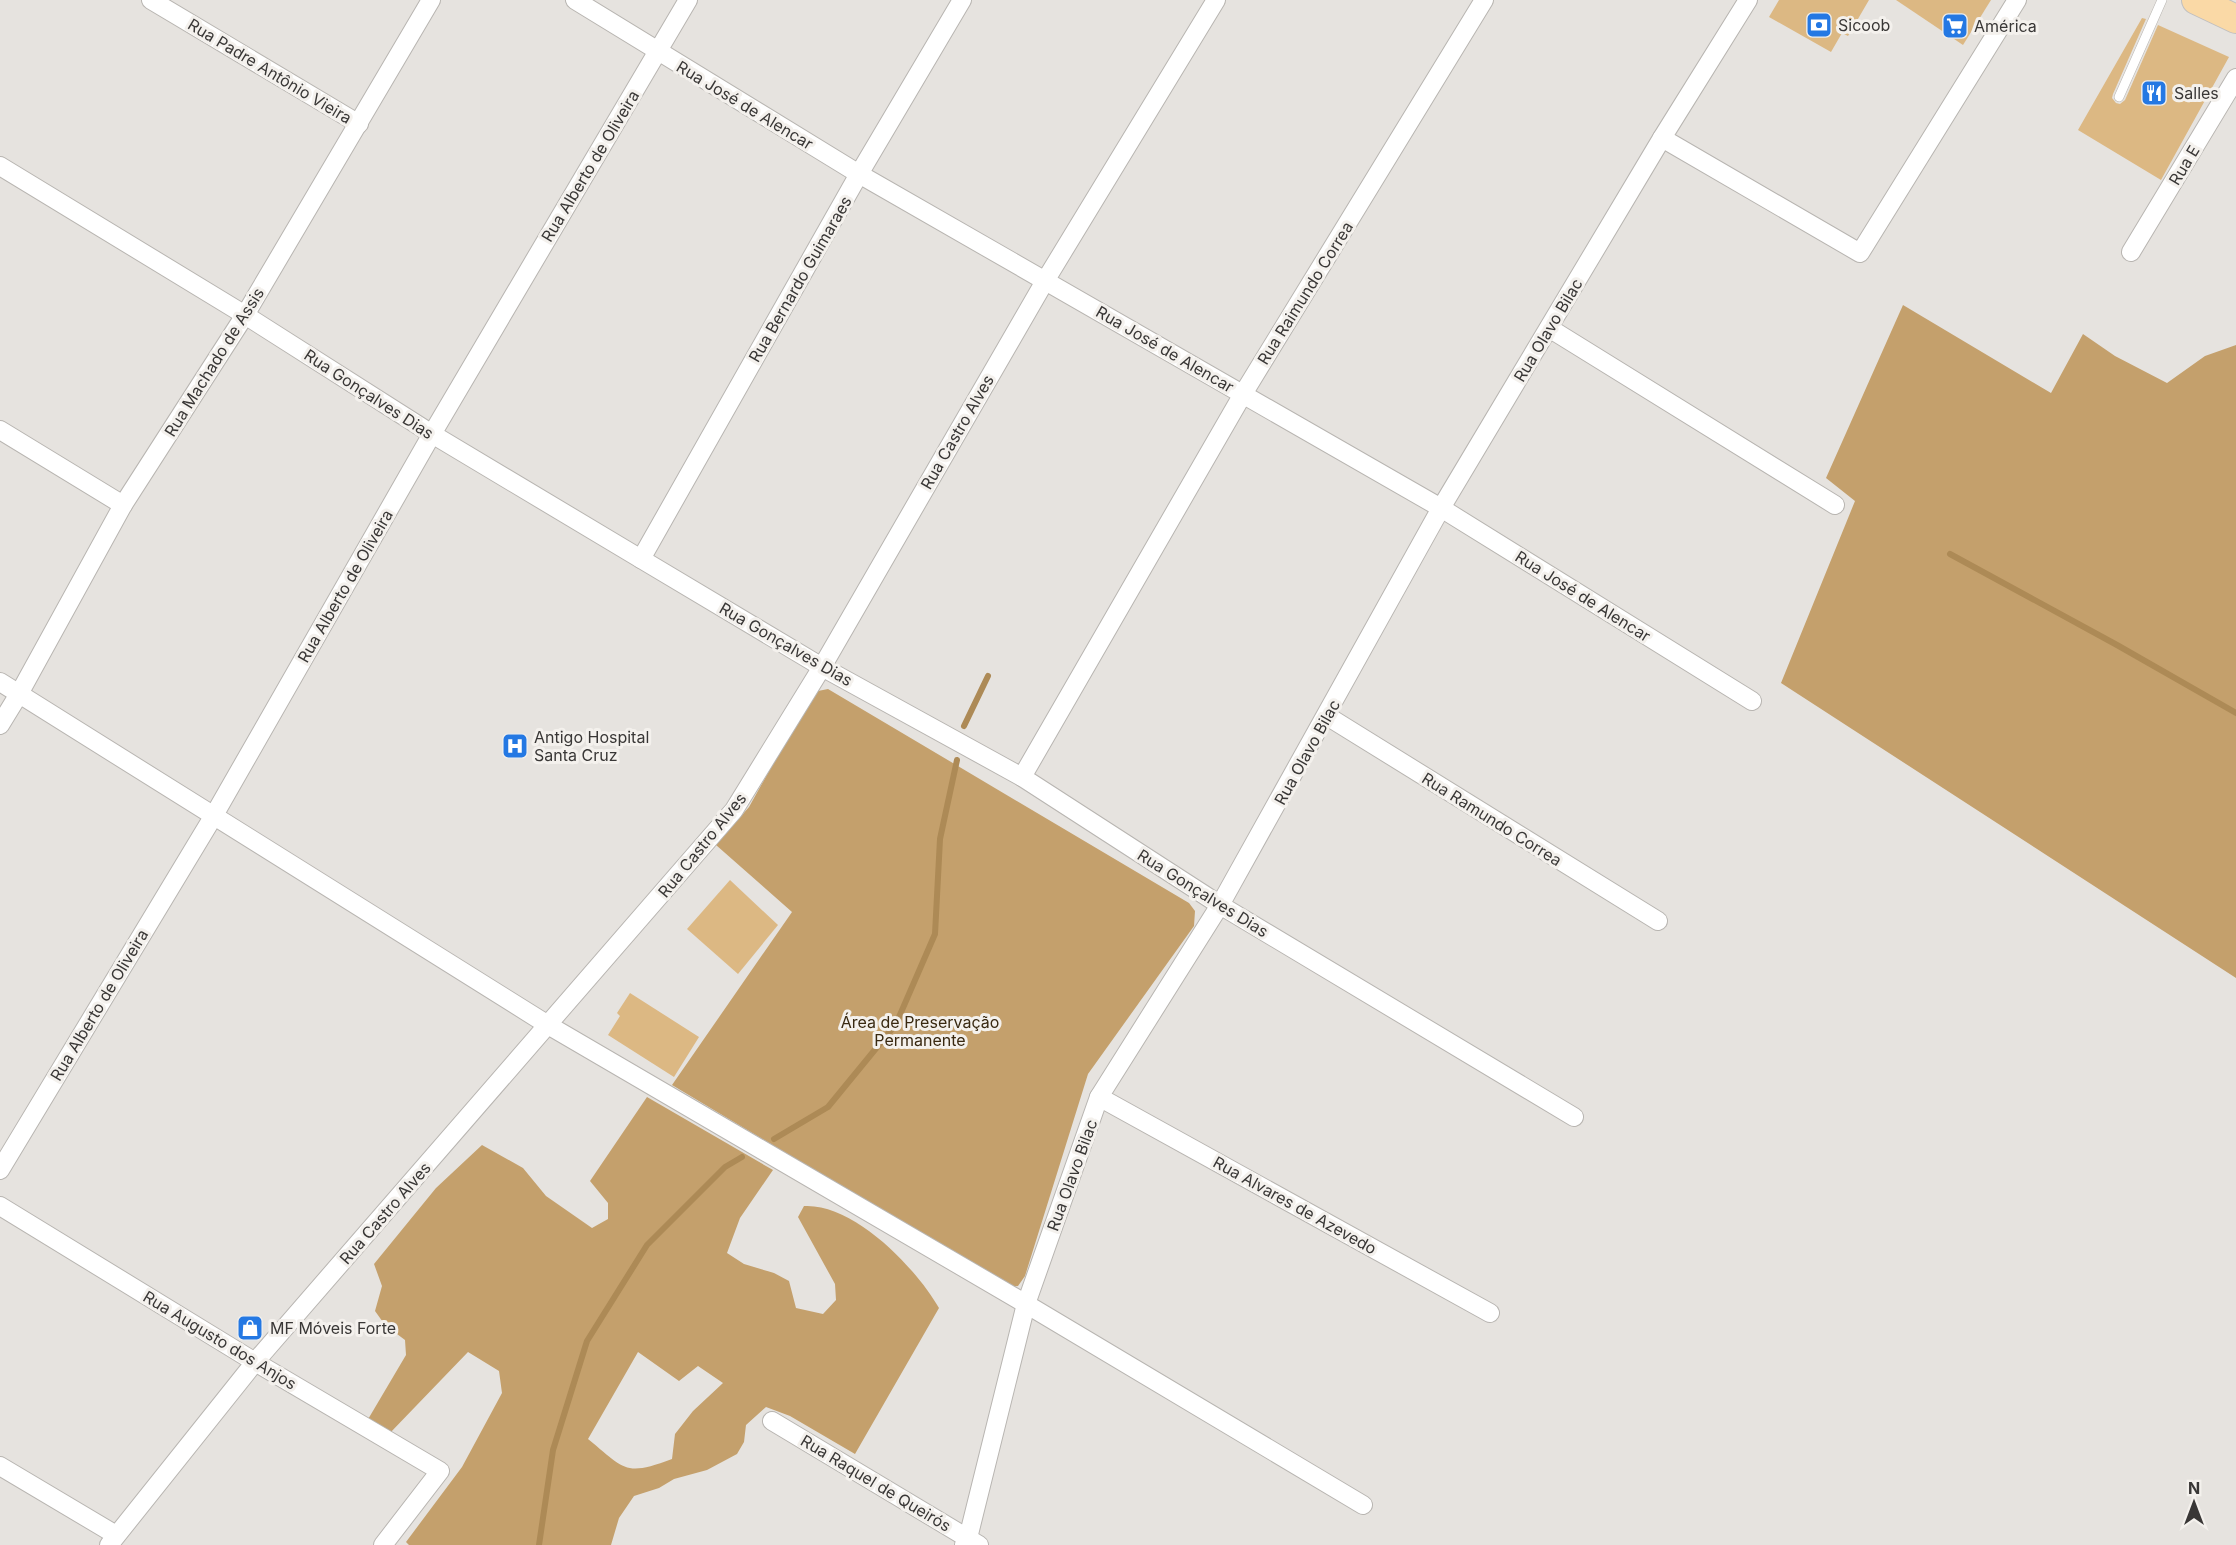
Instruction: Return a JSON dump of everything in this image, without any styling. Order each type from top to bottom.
[{"type":"main road","points":[[2196,0],[2236,18]]},
{"type":"street","name":"Rua Padre Antônio Vieira","points":[[151,0],[359,124]]},
{"type":"street","name":"Rua Machado de Assis","points":[[0,725],[20,694],[123,505],[245,315],[431,0]]},
{"type":"street","name":"Rua José de Alencar","points":[[575,0],[860,174],[1442,508],[1752,701]]},
{"type":"street","name":"Rua Alberto de Oliveira","points":[[0,1170],[213,817],[432,434],[688,0]]},
{"type":"street","name":"Rua Bernardo Guimaraes","points":[[640,559],[962,0]]},
{"type":"street","name":"Rua Castro Alves","points":[[113,1540],[255,1362],[734,810],[822,667],[1045,281],[1216,0]]},
{"type":"street","name":"Rua Raimundo Correa","points":[[1022,777],[1243,394],[1484,0]]},
{"type":"street","name":"Rua Olavo Bilac","points":[[970,1543],[1026,1304],[1099,1097],[1220,905],[1442,508],[1662,138],[1748,0]]},
{"type":"street","points":[[1662,138],[1860,253],[2018,0]]},
{"type":"street","name":"Rua E","points":[[2131,252],[2236,78]]},
{"type":"street","name":"Rua Gonçalves Dias","points":[[0,166],[245,315],[432,434],[822,667],[1022,777],[1220,905],[1574,1117]]},
{"type":"street","points":[[1549,328],[1835,505]]},
{"type":"street","points":[[0,430],[123,505]]},
{"type":"street","points":[[0,682],[548,1025],[1026,1304],[1363,1505]]},
{"type":"street","name":"Rua Ramundo Correa","points":[[1327,717],[1658,921]]},
{"type":"street","name":"Rua Alvares de Azevedo","points":[[1099,1097],[1490,1313]]},
{"type":"street","name":"Rua Augusto dos Anjos","points":[[0,1206],[255,1362],[440,1471],[383,1545]]},
{"type":"street","name":"Rua Raquel de Queirós","points":[[772,1421],[970,1543]]},
{"type":"street","points":[[0,1466],[113,1540]]},
{"type":"lane","points":[[2119,97],[2162,0]]},
{"type":"green space","points":[[1903,305],[2051,393],[2083,334],[2115,356],[2167,383],[2205,356],[2236,345],[2236,978],[1781,683],[1855,501],[1826,478]]},
{"type":"green space","name":"Área de Preservação Permanente","points":[[828,689],[1189,903],[1195,911],[1194,926],[1088,1074],[1025,1276],[1018,1286],[1010,1287],[672,1085],[792,912],[716,845],[749,807],[808,701],[818,691]]},
{"type":"green space","points":[[647,1097],[773,1170],[740,1218],[727,1253],[744,1264],[774,1273],[789,1281],[796,1308],[823,1314],[836,1300],[835,1284],[798,1217],[804,1206],[823,1208],[843,1215],[863,1226],[899,1257],[929,1292],[939,1308],[855,1454],[790,1416],[766,1407],[746,1425],[744,1442],[737,1454],[707,1470],[674,1479],[659,1488],[634,1496],[619,1518],[611,1545],[409,1545],[406,1542],[462,1467],[502,1393],[499,1371],[468,1352],[389,1434],[367,1421],[406,1355],[405,1340],[385,1325],[375,1311],[382,1286],[374,1264],[436,1188],[482,1145],[523,1168],[546,1196],[592,1228],[608,1219],[608,1203],[590,1181]],"holes":[[[638,1352],[679,1381],[698,1366],[723,1383],[693,1411],[675,1434],[672,1459],[644,1468],[626,1467],[588,1439]]]},
{"type":"building","name":"Sicoob","points":[[1779,0],[1869,0],[1848,36],[1842,33],[1831,52],[1769,17]]},
{"type":"building","name":"América","points":[[1896,0],[1991,0],[1963,45]]},
{"type":"building","name":"Salles","points":[[2142,18],[2146,19],[2113,94],[2112,98],[2116,103],[2120,104],[2125,100],[2158,25],[2229,57],[2161,180],[2078,130]]},
{"type":"building","points":[[730,880],[778,925],[738,974],[687,929]]},
{"type":"building","points":[[630,993],[699,1037],[674,1077],[608,1035],[620,1016],[617,1013]]},
{"type":"waterway","points":[[1950,554],[2236,713]]},
{"type":"waterway","points":[[964,726],[988,676]]},
{"type":"waterway","points":[[774,1139],[828,1107],[896,1024],[935,934],[940,839],[957,760]]},
{"type":"waterway","points":[[539,1545],[553,1450],[587,1341],[647,1245],[725,1167],[742,1157]]},
{"type":"place","name":"Sicoob","points":[[1819,25]]},
{"type":"place","name":"América","points":[[1955,26]]},
{"type":"place","name":"Salles","points":[[2154,93]]},
{"type":"place","name":"Antigo Hospital Santa Cruz","points":[[515,746]]},
{"type":"place","name":"MF Móveis Forte","points":[[250,1328]]}]
